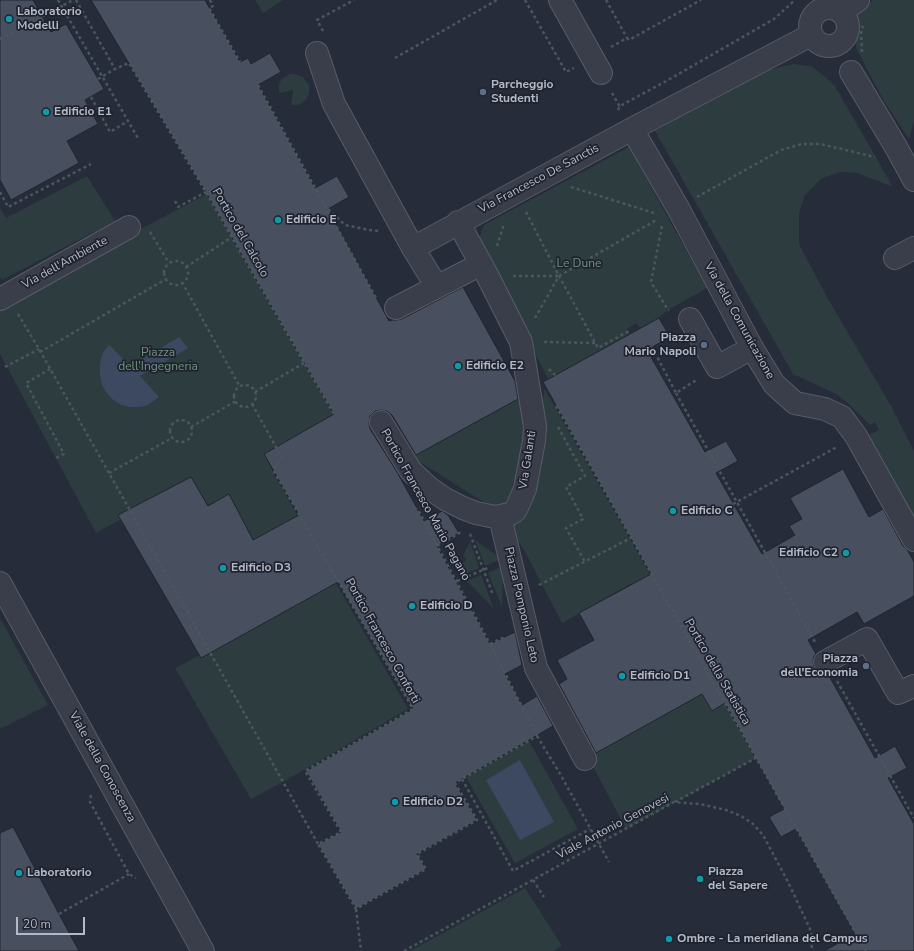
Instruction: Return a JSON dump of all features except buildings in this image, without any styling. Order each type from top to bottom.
[{"type":"street","points":[[560,0],[601,73]]},
{"type":"street","points":[[850,6],[845,15],[848,22],[846,36],[851,72]]},
{"type":"street","points":[[850,6],[822,8],[812,16],[810,28],[816,39],[851,72],[914,180]]},
{"type":"street","points":[[816,39],[825,46],[830,46],[841,42],[846,36]]},
{"type":"street","name":"Via Francesco De Sanctis","points":[[413,248],[458,222],[632,129],[816,39]]},
{"type":"street","points":[[317,53],[334,104],[413,248],[437,287]]},
{"type":"street","name":"Via della Comunicazione","points":[[632,129],[678,208],[752,348],[774,384],[795,402],[826,409],[842,417],[856,436],[914,540]]},
{"type":"street","name":"Via Galanti","points":[[458,222],[521,342],[534,426],[534,441],[525,489],[514,511],[500,517]]},
{"type":"street","name":"Via dell'Ambiente","points":[[3,297],[138,226]]},
{"type":"street","points":[[396,308],[437,287],[484,270]]},
{"type":"street","points":[[690,320],[717,368],[752,348]]},
{"type":"street","points":[[381,422],[411,471],[428,487],[445,499],[463,508],[488,516],[500,517]]},
{"type":"street","name":"Piazza Pomponio Leto","points":[[500,517],[536,668],[586,759]]},
{"type":"street","name":"Viale della Conoscenza","points":[[0,584],[203,951]]},
{"type":"street","points":[[826,662],[867,639],[898,694],[914,686]]},
{"type":"path","points":[[58,0],[139,140]]},
{"type":"path","points":[[0,39],[74,0],[115,69],[98,79]]},
{"type":"path","points":[[210,0],[213,6],[209,8],[240,62]]},
{"type":"path","points":[[317,53],[331,46],[317,20],[354,0]]},
{"type":"path","points":[[395,58],[497,0]]},
{"type":"path","points":[[606,0],[629,40],[701,0]]},
{"type":"path","points":[[620,106],[774,19],[794,0]]},
{"type":"path","name":"Portico del Calcolo","points":[[115,69],[129,63],[206,192],[334,414]]},
{"type":"path","points":[[601,73],[632,129]]},
{"type":"path","points":[[258,85],[384,312],[396,308]]},
{"type":"path","points":[[91,97],[110,132],[128,121]]},
{"type":"path","points":[[0,192],[8,207],[91,164]]},
{"type":"path","points":[[541,178],[656,214]]},
{"type":"path","points":[[175,201],[178,207],[206,192]]},
{"type":"path","points":[[515,192],[484,270],[559,276]]},
{"type":"path","points":[[662,224],[651,282],[668,310],[690,320]]},
{"type":"path","points":[[138,226],[169,263]]},
{"type":"path","points":[[186,267],[232,237]]},
{"type":"path","points":[[176,261],[180,262],[186,267],[187,275],[182,282],[172,284],[168,282],[164,275],[164,268],[169,263],[176,261]]},
{"type":"path","points":[[559,276],[521,342],[595,343]]},
{"type":"path","points":[[559,276],[598,348],[629,331]]},
{"type":"path","points":[[5,367],[39,351],[166,279]]},
{"type":"path","points":[[182,282],[240,387]]},
{"type":"path","points":[[3,297],[50,369],[356,909],[361,951]]},
{"type":"path","points":[[652,347],[735,503],[914,818]]},
{"type":"path","points":[[255,392],[304,363]]},
{"type":"path","points":[[676,393],[717,368]]},
{"type":"path","points":[[50,369],[26,383],[64,454],[54,459]]},
{"type":"path","points":[[240,387],[250,387],[255,392],[256,399],[249,406],[242,406],[236,401],[235,395],[240,387]]},
{"type":"path","points":[[191,427],[236,401]]},
{"type":"path","name":"Portico della Statistica","points":[[553,401],[866,951]]},
{"type":"path","name":"Portico Francesco Conforti","points":[[252,404],[282,458],[273,470],[413,710],[306,771],[340,832],[318,844]]},
{"type":"path","points":[[182,420],[191,427],[191,437],[185,441],[178,442],[172,438],[170,431],[175,422],[182,420]]},
{"type":"path","points":[[555,420],[585,476],[566,487],[583,519],[566,528],[585,562]]},
{"type":"path","points":[[735,503],[856,436]]},
{"type":"path","points":[[109,473],[172,438]]},
{"type":"path","name":"Portico Francesco Mario Pagano","points":[[416,508],[457,581],[537,736],[559,772],[609,862]]},
{"type":"path","points":[[468,528],[495,599]]},
{"type":"path","points":[[519,596],[631,538]]},
{"type":"path","points":[[457,581],[510,558]]},
{"type":"path","points":[[490,644],[509,635]]},
{"type":"path","points":[[356,909],[426,869],[417,854],[477,820],[456,783],[537,736]]},
{"type":"path","points":[[674,802],[756,758]]},
{"type":"path","points":[[462,779],[512,871],[590,829]]},
{"type":"path","name":"Viale Antonio Genovesi","points":[[404,951],[674,802],[700,804],[726,810],[741,816],[753,824],[763,835],[795,896],[811,931],[812,951]]},
{"type":"path","points":[[59,914],[129,874]]},
{"type":"path","points":[[533,880],[544,897]]},
{"type":"green space","points":[[255,0],[283,0],[263,13]]},
{"type":"green space","points":[[873,0],[914,0],[914,121],[909,139],[884,101],[856,48],[855,30],[858,14],[868,3]]},
{"type":"green space","points":[[793,64],[811,66],[835,86],[893,187],[857,173],[839,172],[821,179],[805,195],[799,212],[799,244],[827,297],[891,406],[914,451],[914,516],[869,435],[879,430],[875,422],[870,425],[848,403],[836,394],[793,374],[655,131],[757,73]]},
{"type":"green space","points":[[290,74],[303,77],[309,85],[309,94],[306,99],[297,105],[291,105],[293,90],[279,93],[279,85],[281,80]]},
{"type":"green space","name":"Le Dune","points":[[629,147],[707,288],[640,328],[636,323],[627,329],[630,334],[548,379],[480,246],[479,238],[484,225]]},
{"type":"green space","points":[[87,176],[115,221],[2,280],[0,277],[0,207],[6,218]]},
{"type":"green space","name":"Piazza dell'Ingegneria","points":[[207,194],[334,414],[264,454],[273,470],[272,471],[408,709],[251,799],[175,668],[313,596],[275,528],[253,540],[229,494],[208,505],[193,480],[96,533],[0,354],[0,303]]},
{"type":"green space","points":[[544,388],[676,620],[656,631],[630,584],[562,623],[523,548],[514,536],[514,522],[541,425]]},
{"type":"green space","points":[[523,396],[525,422],[513,494],[508,502],[503,505],[495,506],[485,503],[412,457]]},
{"type":"green space","points":[[475,540],[502,559],[485,566]]},
{"type":"green space","points":[[470,541],[479,568],[465,574],[460,564],[466,561],[466,558],[463,556]]},
{"type":"green space","points":[[503,566],[502,607],[488,573]]},
{"type":"green space","points":[[481,575],[494,609],[467,581]]},
{"type":"green space","points":[[0,618],[48,705],[0,729]]},
{"type":"green space","points":[[688,638],[756,758],[626,829],[588,757],[692,700]]},
{"type":"green space","points":[[529,741],[578,829],[515,863],[466,777]]},
{"type":"green space","points":[[525,888],[562,946],[553,951],[410,951]]},
{"type":"water","points":[[179,337],[188,348],[140,376],[159,397],[148,405],[130,407],[121,405],[112,399],[106,392],[102,385],[100,366],[104,351],[109,345],[131,366]]},
{"type":"water","points":[[520,760],[554,822],[520,840],[486,780]]},
{"type":"place","name":"Laboratorio Modelli","points":[[9,19]]},
{"type":"place","name":"Parcheggio Studenti","points":[[483,92]]},
{"type":"place","name":"Edificio E1","points":[[46,112]]},
{"type":"place","name":"Edificio E","points":[[278,220]]},
{"type":"place","name":"Piazza Mario Napoli","points":[[704,345]]},
{"type":"place","name":"Edificio E2","points":[[458,366]]},
{"type":"place","name":"Edificio C","points":[[673,511]]},
{"type":"place","name":"Edificio C2","points":[[846,553]]},
{"type":"place","name":"Edificio D3","points":[[223,568]]},
{"type":"place","name":"Edificio D","points":[[412,606]]},
{"type":"place","name":"Piazza dell'Economia","points":[[866,666]]},
{"type":"place","name":"Edificio D1","points":[[622,676]]},
{"type":"place","name":"Edificio D2","points":[[395,802]]},
{"type":"place","name":"Laboratorio","points":[[19,873]]},
{"type":"place","name":"Piazza del Sapere","points":[[700,879]]},
{"type":"place","name":"Ombre - La meridiana del Campus","points":[[669,939]]}]
